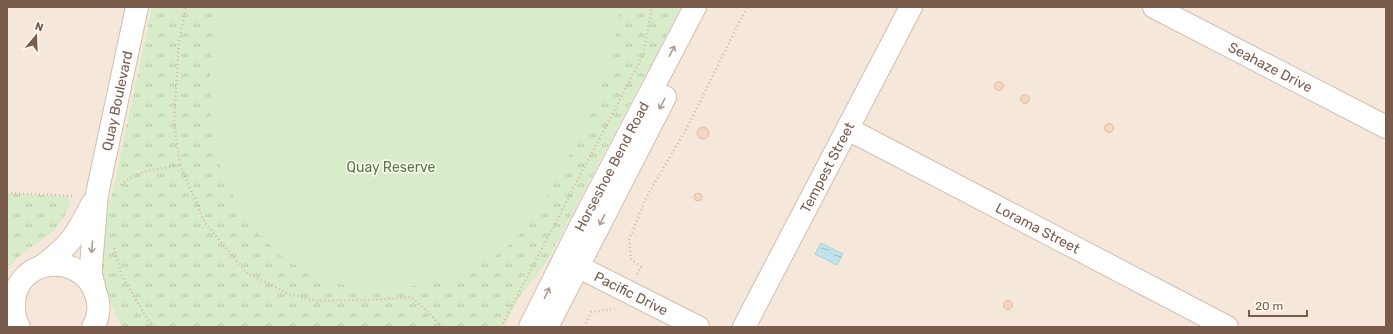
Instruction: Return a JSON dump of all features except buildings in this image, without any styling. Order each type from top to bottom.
[{"type":"street","name":"Quay Boulevard","points":[[100,322],[98,299],[91,274],[91,266],[137,7]]},
{"type":"street","name":"Horseshoe Bend Road","points":[[547,327],[571,263],[695,7]]},
{"type":"street","name":"Horseshoe Bend Road","points":[[530,327],[571,263],[711,7]]},
{"type":"street","name":"Tempest Street","points":[[744,327],[911,7]]},
{"type":"street","name":"Seahaze Drive","points":[[1154,7],[1386,127]]},
{"type":"street","name":"Lorama Street","points":[[848,128],[1227,327]]},
{"type":"street","name":"Quay Boulevard","points":[[20,327],[14,313],[10,309],[17,290],[23,280],[31,272],[42,266],[66,247],[104,194]]},
{"type":"street","name":"Pacific Drive","points":[[571,263],[698,327]]},
{"type":"street","points":[[42,266],[54,264],[77,269],[87,277],[94,286]]},
{"type":"path","points":[[186,7],[179,41],[174,121],[180,165],[205,223],[247,273],[289,294],[317,301],[371,300],[410,297],[427,311],[442,327]]},
{"type":"path","points":[[501,327],[643,55],[652,7]]},
{"type":"path","points":[[584,327],[591,312],[620,308],[641,267],[631,259],[628,240],[646,198],[688,126],[746,7]]},
{"type":"path","points":[[7,193],[68,197],[104,194],[127,179],[148,171],[180,165]]},
{"type":"path","points":[[113,241],[122,275],[147,319],[154,326]]},
{"type":"shaded area","points":[[7,7],[1386,7],[1386,327],[7,327]]},
{"type":"green space","name":"Quay Reserve","points":[[152,7],[681,7],[546,263],[520,296],[504,327],[123,327],[111,302],[102,269],[101,252],[106,221]]},
{"type":"green space","name":"Quay Reserve","points":[[220,7],[618,7],[618,22],[613,54],[589,118],[539,211],[515,240],[489,261],[451,277],[406,288],[364,291],[323,279],[287,261],[257,233],[235,200],[219,163],[212,129],[210,84],[211,50]]},
{"type":"green space","points":[[7,193],[68,197],[70,204],[60,224],[54,231],[18,257],[7,272]]},
{"type":"water","points":[[821,243],[843,254],[837,265],[815,254]]}]
